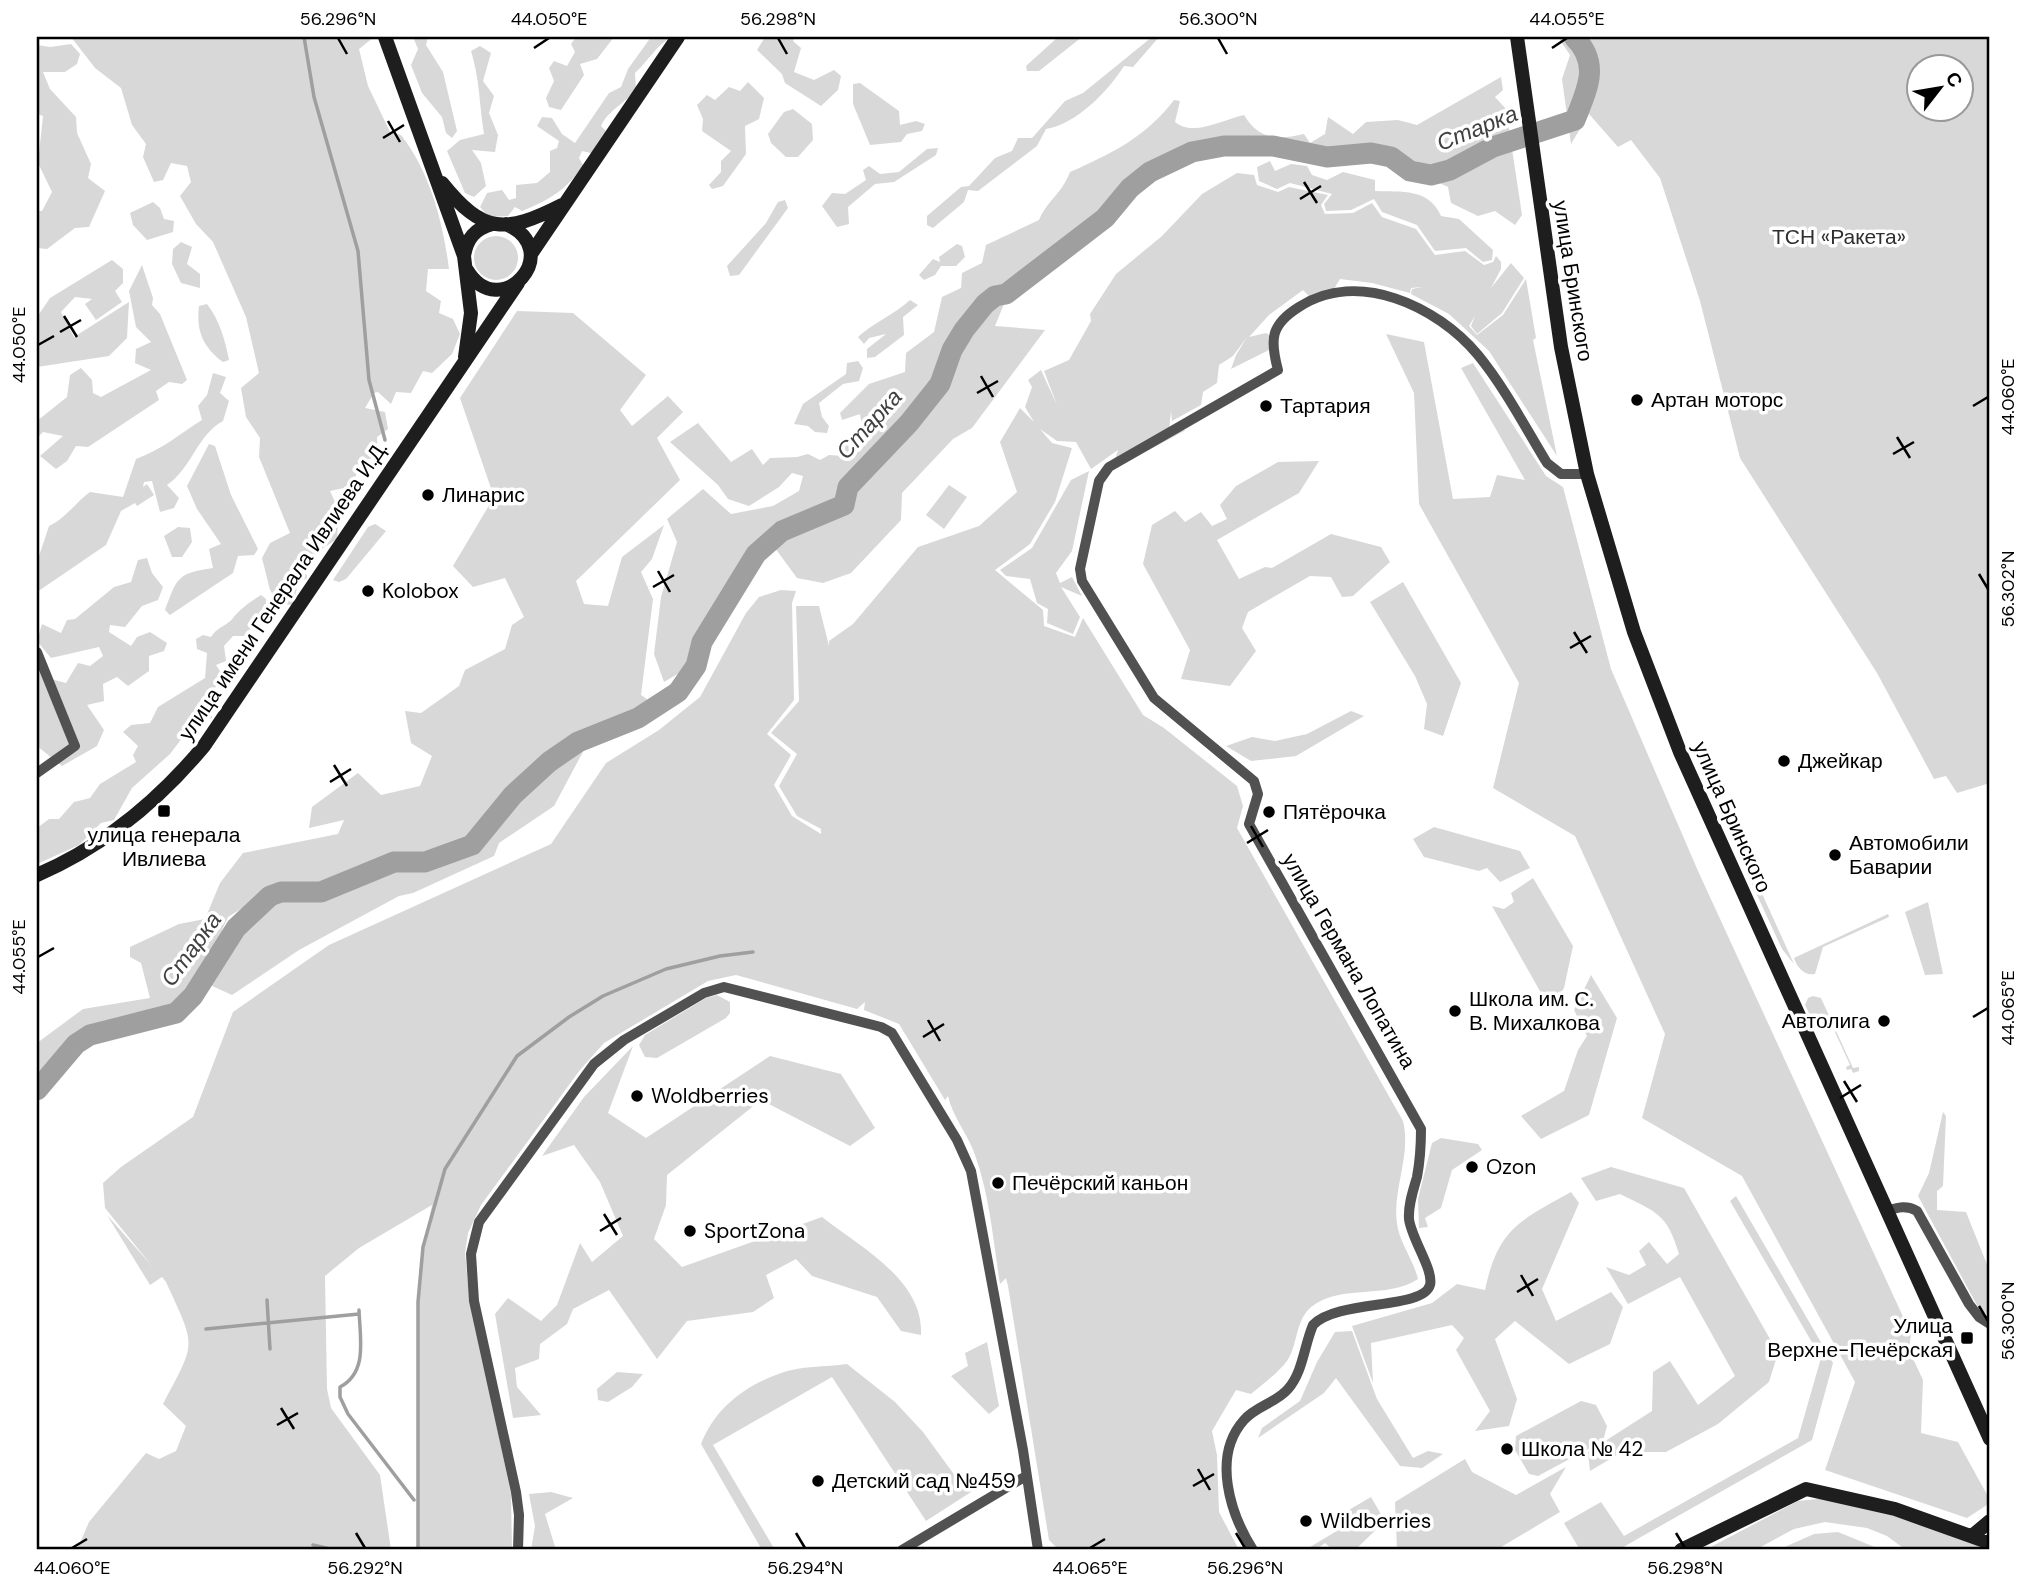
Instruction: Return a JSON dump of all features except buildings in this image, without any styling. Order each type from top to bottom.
[{"type":"street","points":[[385,37],[465,262],[471,313],[464,362]]},
{"type":"street","points":[[564,205],[525,223],[483,226],[469,238],[465,262],[482,287],[494,290],[518,283],[528,271],[531,254],[678,37]]},
{"type":"street","name":"улица Бринского","points":[[1517,37],[1535,180],[1561,347],[1587,474],[1614,571],[1675,740],[1990,1439]]},
{"type":"street","points":[[435,175],[469,214],[523,235],[531,254]]},
{"type":"street","name":"улица имени Генерала Ивлиева И.Д.","points":[[37,875],[79,853],[155,799],[204,746],[518,283]]},
{"type":"street","name":"улица Германа Лопатина","points":[[1253,1550],[1234,1516],[1228,1490],[1229,1459],[1239,1426],[1246,1418],[1288,1389],[1298,1371],[1313,1325],[1319,1318],[1340,1309],[1407,1301],[1427,1292],[1430,1276],[1414,1242],[1409,1219],[1421,1153],[1421,1129],[1249,824],[1258,794],[1254,781],[1154,698],[1080,575],[1102,473],[1278,370],[1271,345],[1275,331],[1291,312],[1316,296],[1345,289],[1380,294],[1415,308],[1442,323],[1478,355],[1547,463],[1561,474],[1587,474]]},
{"type":"street","points":[[37,652],[75,746],[37,772]]},
{"type":"street","points":[[518,1550],[519,1515],[516,1492],[474,1301],[471,1254],[479,1222],[594,1064],[624,1040],[714,989],[738,989],[881,1027],[892,1033],[957,1140],[971,1171],[1038,1550]]},
{"type":"street","points":[[1887,1211],[1911,1207],[1917,1212],[1969,1304],[1979,1317],[1990,1324]]},
{"type":"street","points":[[902,1550],[1026,1476]]},
{"type":"street","points":[[1681,1550],[1806,1489],[1895,1509],[1990,1543]]},
{"type":"street","points":[[1972,1536],[1990,1521]]},
{"type":"green space","points":[[71,37],[374,37],[359,49],[368,86],[390,132],[401,135],[420,165],[434,198],[443,233],[449,269],[428,269],[426,291],[441,301],[439,313],[453,319],[460,334],[452,354],[432,373],[423,371],[411,393],[396,392],[391,404],[378,392],[374,393],[365,408],[385,412],[388,429],[377,437],[378,457],[360,461],[353,486],[330,491],[335,502],[330,510],[338,523],[337,539],[304,561],[307,578],[298,583],[293,605],[279,604],[270,590],[262,558],[270,543],[290,533],[259,457],[260,438],[246,417],[241,388],[259,373],[246,317],[213,242],[196,224],[180,196],[191,182],[187,166],[171,163],[163,180],[154,182],[143,157],[146,144],[132,125],[121,88],[95,68]]},
{"type":"green space","points":[[413,37],[428,37],[426,45],[443,72],[457,131],[452,138],[446,133],[442,117],[422,93],[411,65],[418,49]]},
{"type":"green space","points":[[576,37],[614,37],[597,59],[580,64],[584,75],[561,110],[549,107],[546,98],[554,81],[549,68],[554,61],[567,66],[575,52],[571,44]]},
{"type":"green space","points":[[651,37],[671,37],[635,73],[636,89],[604,120],[601,126],[606,131],[599,155],[582,151],[579,158],[583,165],[564,188],[549,198],[522,211],[515,207],[508,216],[489,217],[480,207],[487,193],[502,190],[509,200],[516,198],[516,185],[537,183],[550,172],[550,151],[557,148],[559,141],[537,126],[542,117],[552,118],[562,134],[575,143],[609,93],[621,87],[628,69]]},
{"type":"green space","points":[[765,37],[795,37],[793,41],[801,48],[794,72],[814,80],[834,70],[841,76],[838,90],[821,106],[785,83],[782,74],[757,50]]},
{"type":"green space","points":[[1058,37],[1082,37],[1039,71],[1027,71],[1026,66]]},
{"type":"green space","points":[[1152,37],[1159,37],[1133,67],[1124,66],[1091,105],[1069,121],[1046,129],[1037,146],[978,191],[968,190],[964,202],[933,228],[927,225],[927,216],[961,187],[969,186],[995,158],[1012,151],[1018,138],[1032,138],[1065,101],[1083,93]]},
{"type":"green space","name":"ТСН «Ракета»","points":[[1558,37],[1990,37],[1990,783],[1957,793],[1946,776],[1934,779],[1877,673],[1740,458],[1700,301],[1660,178],[1631,140],[1618,147],[1589,114],[1571,144],[1562,79],[1570,55]]},
{"type":"green space","points":[[71,44],[80,54],[77,64],[65,72],[43,72],[50,89],[76,117],[77,133],[91,164],[88,178],[105,191],[89,227],[75,228],[47,249],[37,248],[37,211],[42,211],[52,192],[38,163],[43,116],[37,114],[37,45],[50,47]]},
{"type":"green space","points":[[480,46],[491,53],[483,81],[494,96],[489,113],[498,135],[495,152],[472,150],[481,163],[486,186],[474,197],[465,193],[447,151],[460,140],[484,134],[478,82],[471,51]]},
{"type":"green space","points":[[1501,77],[1503,90],[1495,97],[1506,109],[1522,215],[1515,225],[1495,211],[1478,216],[1451,203],[1448,187],[1431,179],[1371,161],[1296,146],[1207,155],[1139,184],[1095,238],[1004,304],[995,326],[1045,330],[972,428],[953,439],[902,493],[901,520],[851,573],[823,583],[797,578],[775,548],[745,579],[691,666],[664,682],[654,654],[661,597],[677,542],[667,519],[703,489],[731,514],[773,506],[799,491],[803,476],[792,473],[779,487],[749,506],[728,499],[718,485],[670,442],[698,423],[731,462],[752,449],[763,465],[770,458],[808,454],[820,460],[829,455],[843,456],[848,436],[862,427],[860,414],[842,420],[840,413],[869,384],[905,372],[906,353],[934,332],[942,297],[961,288],[962,273],[982,263],[986,245],[1039,220],[1070,172],[1140,134],[1174,100],[1180,101],[1175,122],[1182,126],[1199,128],[1244,115],[1263,134],[1286,137],[1304,134],[1310,143],[1325,134],[1328,117],[1353,134],[1366,122],[1398,120],[1417,125]]},
{"type":"green space","points":[[748,82],[764,98],[759,119],[745,126],[746,154],[723,186],[712,189],[709,185],[721,172],[721,161],[731,151],[702,131],[703,119],[697,105],[707,95],[715,100],[729,87],[740,91]]},
{"type":"green space","points":[[860,83],[899,111],[900,125],[916,121],[925,124],[922,131],[907,134],[901,142],[870,145],[853,104],[853,84]]},
{"type":"green space","points":[[793,109],[812,124],[813,140],[798,157],[786,157],[771,143],[768,134],[784,112]]},
{"type":"green space","points":[[938,148],[936,155],[894,182],[875,184],[848,207],[849,224],[837,227],[822,206],[832,193],[845,194],[866,180],[863,170],[869,166],[880,174],[899,172],[927,149]]},
{"type":"green space","points":[[1270,161],[1275,171],[1291,164],[1307,166],[1312,175],[1327,180],[1343,172],[1375,180],[1375,191],[1405,192],[1422,196],[1436,207],[1441,216],[1459,219],[1493,250],[1492,260],[1483,262],[1466,248],[1435,251],[1417,225],[1382,212],[1374,199],[1351,210],[1326,211],[1324,204],[1332,194],[1290,183],[1277,189],[1259,181],[1257,167]]},
{"type":"green space","points":[[1237,173],[1254,175],[1257,185],[1278,192],[1289,187],[1328,195],[1321,205],[1325,214],[1353,213],[1372,203],[1382,217],[1416,229],[1435,255],[1465,251],[1484,265],[1493,262],[1496,256],[1501,262],[1501,269],[1491,288],[1511,263],[1524,278],[1502,313],[1477,334],[1471,326],[1475,316],[1469,326],[1477,335],[1503,315],[1526,279],[1536,338],[1533,340],[1557,456],[1489,351],[1449,314],[1411,294],[1412,289],[1422,287],[1411,288],[1410,293],[1372,283],[1340,279],[1334,289],[1310,297],[1303,290],[1269,315],[1249,337],[1266,333],[1275,339],[1269,350],[1231,369],[1247,337],[1233,356],[1219,365],[1217,383],[1203,392],[1201,405],[1172,421],[1171,411],[1169,431],[1186,430],[1112,470],[1118,450],[1091,469],[1076,442],[1057,441],[1040,429],[1052,443],[1072,448],[1055,502],[1030,544],[995,570],[1043,610],[1044,626],[1075,637],[1083,618],[1143,715],[1164,728],[1237,786],[1243,806],[1237,828],[1403,1121],[1405,1148],[1396,1216],[1400,1235],[1418,1279],[1393,1289],[1336,1295],[1311,1307],[1302,1319],[1287,1361],[1251,1394],[1236,1390],[1212,1431],[1217,1455],[1219,1512],[1239,1550],[1059,1550],[1049,1540],[1008,1286],[1006,1278],[1000,1284],[980,1171],[948,1096],[945,1100],[899,1024],[864,1010],[865,1002],[857,1009],[736,975],[708,981],[604,1043],[580,1070],[481,1205],[468,1233],[465,1253],[469,1295],[511,1494],[512,1550],[418,1550],[418,1302],[423,1247],[432,1205],[359,1248],[325,1276],[327,1389],[331,1408],[380,1475],[391,1550],[77,1550],[89,1522],[146,1453],[159,1459],[176,1451],[186,1426],[163,1404],[187,1355],[187,1333],[183,1320],[166,1282],[162,1277],[150,1285],[107,1215],[152,1266],[105,1208],[103,1183],[121,1167],[193,1117],[233,1012],[329,945],[551,844],[606,763],[659,730],[700,697],[746,613],[759,597],[781,590],[796,591],[792,603],[794,700],[767,734],[791,755],[774,785],[792,816],[821,834],[821,829],[797,816],[779,786],[797,754],[771,733],[799,701],[796,606],[819,606],[829,646],[829,641],[853,624],[918,547],[979,526],[1017,492],[1000,442],[1020,408],[1034,422],[1025,407],[1032,387],[1028,380],[1041,370],[1057,405],[1044,371],[1069,360],[1091,321],[1090,314],[1116,274],[1162,236],[1202,194]]},
{"type":"green space","points":[[785,200],[788,208],[739,275],[730,276],[727,266],[766,223],[778,202]]},
{"type":"green space","points":[[153,202],[160,208],[164,219],[174,221],[173,232],[147,240],[133,225],[130,213]]},
{"type":"green space","points":[[496,236],[505,237],[512,242],[517,249],[517,267],[512,274],[505,279],[496,280],[487,279],[480,274],[475,267],[474,258],[475,249],[480,242],[487,237]]},
{"type":"green space","points":[[181,242],[192,247],[187,264],[200,274],[200,288],[181,283],[172,264],[173,249]]},
{"type":"green space","points":[[957,244],[962,246],[965,257],[956,266],[941,266],[935,275],[924,280],[919,275],[933,259],[940,262],[939,257]]},
{"type":"green space","points":[[112,260],[123,269],[123,283],[115,291],[122,302],[96,320],[85,304],[92,299],[75,297],[61,312],[74,337],[129,302],[127,338],[109,356],[37,367],[37,317],[50,298]]},
{"type":"green space","points":[[142,265],[153,298],[152,305],[160,314],[187,380],[182,384],[169,382],[156,391],[159,400],[88,447],[76,446],[67,461],[56,469],[40,456],[63,436],[43,432],[37,438],[37,421],[67,397],[70,375],[81,368],[92,380],[93,393],[101,397],[151,370],[135,363],[136,349],[151,342],[136,327],[129,291]]},
{"type":"green space","points":[[910,300],[918,305],[903,317],[904,335],[875,357],[867,358],[867,349],[886,334],[869,338],[864,344],[858,337]]},
{"type":"green space","points":[[207,304],[226,345],[229,360],[223,362],[210,350],[200,331],[199,306]]},
{"type":"green space","points":[[517,311],[573,313],[646,375],[620,410],[632,426],[668,396],[683,412],[657,438],[680,480],[576,581],[584,604],[608,606],[622,557],[664,525],[652,559],[641,572],[653,599],[641,695],[654,704],[610,725],[585,748],[554,806],[499,843],[494,856],[413,893],[399,896],[299,950],[232,995],[210,985],[240,930],[274,900],[318,897],[396,866],[427,867],[472,849],[485,835],[476,833],[459,845],[357,866],[321,882],[280,884],[228,917],[210,956],[178,1000],[158,1014],[102,1021],[73,1040],[43,1072],[37,1085],[37,1043],[83,1009],[150,998],[141,963],[130,957],[130,947],[179,924],[205,919],[220,883],[243,853],[338,834],[344,820],[309,828],[312,807],[358,773],[381,795],[420,786],[432,756],[411,743],[405,711],[421,713],[459,686],[465,670],[505,649],[512,625],[524,617],[505,578],[473,587],[453,566],[494,497],[460,398]]},
{"type":"green space","points":[[1386,334],[1424,342],[1453,499],[1490,497],[1497,475],[1525,480],[1461,368],[1473,363],[1546,476],[1563,487],[1611,669],[1698,871],[1911,1334],[1909,1350],[1923,1380],[1921,1433],[1958,1442],[1990,1500],[1990,1503],[1967,1518],[1825,1470],[1855,1382],[1742,1176],[1642,1118],[1665,1034],[1575,836],[1493,788],[1519,683],[1419,504],[1414,393]]},
{"type":"green space","points":[[858,361],[863,368],[859,381],[843,384],[819,403],[822,417],[829,426],[827,433],[815,432],[808,426],[794,424],[803,404],[846,374],[847,363]]},
{"type":"green space","points":[[213,373],[226,377],[220,393],[229,401],[223,421],[207,435],[183,470],[167,485],[179,498],[174,508],[160,512],[152,481],[144,482],[143,487],[147,484],[154,495],[137,506],[135,503],[121,511],[106,545],[37,592],[37,562],[49,526],[90,492],[123,497],[136,459],[202,420],[198,406],[207,395]]},
{"type":"green space","points":[[209,444],[215,446],[231,495],[258,549],[254,555],[238,556],[233,573],[170,615],[165,610],[176,584],[185,575],[213,568],[209,549],[221,544],[197,509],[187,486]]},
{"type":"green space","points":[[1319,461],[1299,493],[1217,540],[1239,579],[1265,567],[1272,568],[1331,534],[1381,547],[1390,562],[1353,596],[1342,597],[1331,577],[1310,576],[1248,612],[1242,628],[1256,651],[1230,686],[1181,679],[1190,650],[1143,564],[1152,525],[1175,511],[1185,522],[1201,512],[1212,526],[1227,519],[1220,505],[1236,486],[1278,462]]},
{"type":"green space","points":[[1089,471],[1072,551],[1056,573],[1060,583],[1072,577],[1082,596],[1061,587],[1080,617],[1073,634],[1047,623],[1048,609],[1037,603],[1030,579],[1006,576],[1000,570],[1032,548],[1071,480]]},
{"type":"green space","points":[[949,485],[967,497],[944,529],[926,515]]},
{"type":"green space","points":[[375,524],[386,531],[346,579],[339,582],[333,580],[368,527]]},
{"type":"green space","points":[[178,527],[190,528],[192,542],[182,557],[172,557],[164,536]]},
{"type":"green space","points":[[147,558],[152,573],[163,587],[158,600],[142,606],[125,627],[110,625],[109,632],[131,646],[137,637],[150,632],[167,643],[164,651],[149,656],[149,671],[128,686],[117,677],[103,684],[104,701],[87,705],[104,730],[97,746],[62,766],[37,746],[37,661],[43,677],[66,683],[78,663],[90,666],[103,656],[99,647],[51,658],[37,641],[42,624],[61,633],[67,620],[75,619],[114,587],[131,582],[138,560]]},
{"type":"green space","points":[[1403,582],[1461,683],[1443,736],[1424,729],[1427,704],[1415,676],[1370,602]]},
{"type":"green space","points":[[261,595],[266,599],[266,610],[244,636],[233,636],[224,646],[226,661],[216,665],[222,674],[210,698],[212,718],[192,725],[170,754],[132,788],[114,820],[101,823],[79,845],[37,864],[37,828],[49,819],[59,819],[74,802],[90,798],[100,784],[136,762],[133,755],[138,746],[123,732],[131,725],[150,723],[158,707],[205,678],[207,653],[197,649],[196,639],[203,635],[211,637],[242,608]]},
{"type":"green space","points":[[1351,711],[1364,716],[1296,756],[1251,761],[1226,746],[1252,737],[1275,741],[1307,734]]},
{"type":"green space","points":[[1434,827],[1520,851],[1530,868],[1500,882],[1487,868],[1479,871],[1424,857],[1413,839]]},
{"type":"green space","points":[[1741,852],[1794,964],[1782,949],[1739,856]]},
{"type":"green space","points":[[1533,878],[1573,946],[1564,988],[1550,1009],[1492,906],[1504,909],[1514,902],[1511,893]]},
{"type":"green space","points":[[1928,902],[1943,974],[1925,975],[1905,912]]},
{"type":"green space","points":[[1888,914],[1889,917],[1823,947],[1815,974],[1804,972],[1797,965],[1794,958]]},
{"type":"green space","points":[[1591,975],[1617,1018],[1589,1115],[1541,1139],[1521,1116],[1564,1091],[1578,1050],[1587,1036],[1574,1010]]},
{"type":"green space","points":[[717,995],[730,1002],[730,1013],[726,1018],[657,1058],[645,1057],[639,1045],[645,1035],[706,998]]},
{"type":"green space","points":[[1808,998],[1821,998],[1853,1068],[1859,1067],[1859,1071],[1853,1073],[1851,1069],[1847,1070],[1846,1067],[1850,1065],[1829,1019],[1815,1025],[1805,1005]]},
{"type":"green space","points":[[633,1046],[608,1113],[646,1138],[770,1056],[841,1074],[875,1128],[850,1146],[761,1100],[667,1175],[666,1205],[654,1239],[682,1267],[822,1217],[871,1253],[901,1281],[919,1315],[921,1335],[901,1331],[877,1297],[812,1276],[796,1259],[766,1275],[774,1298],[753,1312],[687,1321],[657,1359],[609,1290],[573,1309],[567,1324],[540,1344],[539,1359],[515,1368],[517,1387],[541,1415],[513,1418],[495,1314],[508,1298],[541,1321],[557,1305],[580,1243],[592,1262],[623,1236],[600,1182],[574,1145],[542,1156],[584,1097]]},
{"type":"green space","points":[[1943,1112],[1946,1116],[1943,1186],[1937,1191],[1937,1210],[1966,1212],[1990,1272],[1990,1316],[1979,1309],[1918,1196],[1929,1173]]},
{"type":"green space","points":[[1441,1138],[1478,1144],[1482,1150],[1452,1170],[1441,1208],[1425,1218],[1428,1227],[1419,1228],[1418,1199],[1432,1143]]},
{"type":"green space","points":[[1611,1167],[1684,1188],[1778,1353],[1769,1382],[1718,1424],[1666,1452],[1638,1452],[1632,1446],[1590,1471],[1588,1452],[1652,1411],[1653,1372],[1670,1361],[1698,1405],[1735,1376],[1680,1277],[1628,1304],[1606,1267],[1629,1275],[1646,1265],[1639,1251],[1649,1242],[1667,1264],[1679,1254],[1665,1222],[1651,1210],[1620,1194],[1596,1201],[1581,1178]]},
{"type":"green space","points":[[1571,1192],[1579,1203],[1542,1289],[1556,1321],[1611,1292],[1623,1307],[1610,1344],[1569,1364],[1515,1321],[1495,1339],[1517,1399],[1509,1426],[1475,1431],[1490,1411],[1456,1350],[1464,1338],[1452,1325],[1371,1343],[1373,1383],[1352,1326],[1432,1303],[1457,1284],[1485,1290],[1497,1253],[1513,1229],[1537,1211]]},
{"type":"green space","points":[[1736,1196],[1833,1363],[1812,1440],[1618,1550],[1580,1550],[1564,1523],[1601,1502],[1624,1536],[1798,1438],[1821,1358],[1730,1201]]},
{"type":"green space","points":[[1352,1331],[1377,1399],[1413,1458],[1428,1451],[1443,1454],[1422,1468],[1400,1466],[1336,1378],[1324,1393],[1258,1438],[1262,1428],[1300,1401],[1317,1362],[1335,1332]]},
{"type":"green space","points":[[987,1342],[999,1406],[989,1414],[951,1376],[968,1366],[965,1353]]},
{"type":"green space","points":[[847,1364],[895,1402],[923,1432],[961,1484],[985,1483],[926,1521],[832,1377],[713,1445],[775,1550],[762,1550],[701,1444],[723,1409],[755,1385],[788,1371]]},
{"type":"green space","points":[[617,1372],[643,1374],[632,1387],[608,1402],[598,1400],[597,1389]]},
{"type":"green space","points":[[1581,1401],[1596,1405],[1607,1426],[1603,1441],[1538,1476],[1529,1474],[1515,1450],[1516,1436]]},
{"type":"green space","points":[[1465,1459],[1472,1472],[1516,1495],[1566,1467],[1550,1494],[1560,1512],[1496,1550],[1397,1550],[1395,1502]]},
{"type":"green space","points":[[551,1492],[573,1498],[545,1514],[556,1550],[531,1550],[535,1526],[529,1494]]},
{"type":"green space","points":[[1371,1497],[1385,1521],[1355,1550],[1333,1550],[1325,1543],[1315,1550],[1305,1550],[1340,1529],[1347,1511]]},
{"type":"green space","points":[[1827,1498],[1894,1515],[1990,1550],[1906,1550],[1887,1536],[1867,1528],[1825,1522],[1794,1529],[1755,1550],[1705,1550],[1798,1501]]},
{"type":"green space","points":[[1838,1532],[1882,1550],[1778,1550],[1814,1534]]},
{"type":"waterway","points":[[304,37],[314,97],[358,251],[369,380],[385,440]]},
{"type":"waterway","name":"Старка","points":[[37,1090],[76,1044],[90,1035],[176,1013],[193,996],[236,928],[270,896],[281,892],[321,892],[394,862],[425,862],[472,845],[513,795],[549,762],[578,742],[638,718],[678,692],[696,666],[702,642],[756,554],[782,531],[844,505],[848,487],[909,423],[940,384],[952,350],[985,304],[995,296],[1006,294],[1105,218],[1130,188],[1150,172],[1192,152],[1224,146],[1273,146],[1327,157],[1371,153],[1391,157],[1410,171],[1431,175],[1450,170],[1493,147],[1575,120],[1587,87],[1589,67],[1587,57],[1574,37]]},
{"type":"waterway","points":[[418,1550],[418,1302],[423,1247],[445,1169],[517,1056],[569,1017],[603,996],[666,969],[720,956],[753,952]]},
{"type":"waterway","points":[[267,1300],[270,1349]]},
{"type":"waterway","points":[[359,1310],[359,1364],[349,1381],[340,1387],[340,1397],[348,1414],[414,1500]]},
{"type":"waterway","points":[[206,1329],[359,1314]]},
{"type":"waterway","points":[[313,1545],[334,1550]]},
{"type":"place","name":"Артан моторс","points":[[1637,400]]},
{"type":"place","name":"Тартария","points":[[1266,406]]},
{"type":"place","name":"Линарис","points":[[428,495]]},
{"type":"place","name":"Kolobox","points":[[368,591]]},
{"type":"place","name":"Джейкар","points":[[1784,761]]},
{"type":"place","name":"улица генерала Ивлиева","points":[[164,811]]},
{"type":"place","name":"Пятёрочка","points":[[1269,812]]},
{"type":"place","name":"Автомобили Баварии","points":[[1835,855]]},
{"type":"place","name":"Школа им. С. В. Михалкова","points":[[1455,1011]]},
{"type":"place","name":"Автолига","points":[[1884,1021]]},
{"type":"place","name":"Woldberries","points":[[637,1096]]},
{"type":"place","name":"Ozon","points":[[1472,1167]]},
{"type":"place","name":"Печёрский каньон","points":[[998,1183]]},
{"type":"place","name":"SportZona","points":[[690,1231]]},
{"type":"place","name":"Улица Верхне-Печёрская","points":[[1967,1338]]},
{"type":"place","name":"Школа № 42","points":[[1507,1449]]},
{"type":"place","name":"Детский сад №459","points":[[818,1481]]},
{"type":"place","name":"Wildberries","points":[[1306,1521]]}]
